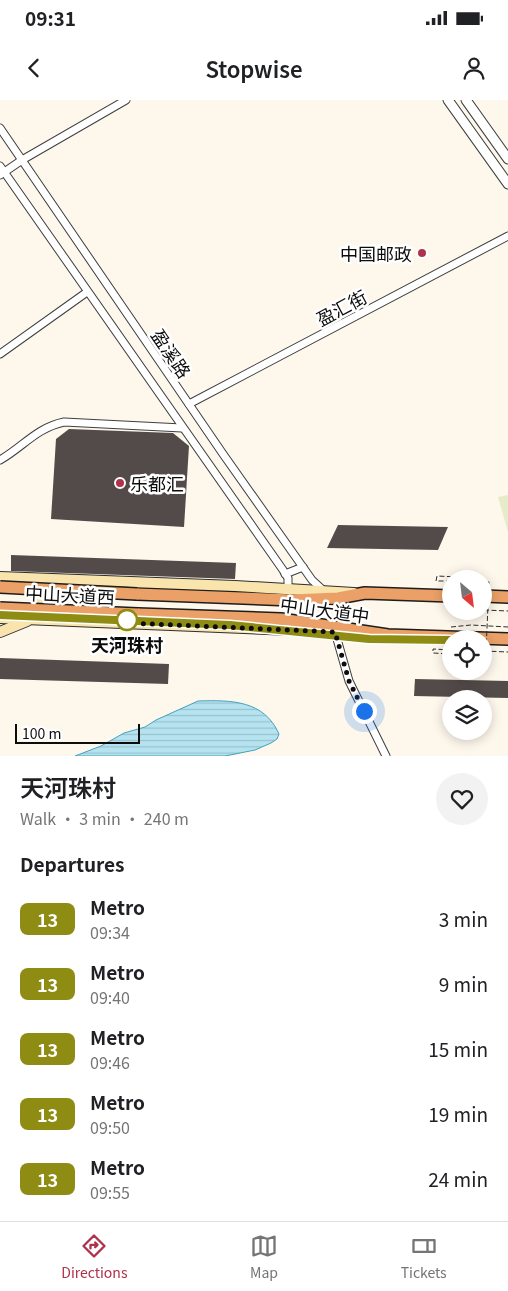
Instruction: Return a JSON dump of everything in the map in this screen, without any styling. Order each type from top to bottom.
[{"type":"highway","name":"中山大道西","points":[[0,588],[137,594]]},
{"type":"highway","name":"中山大道中","points":[[137,594],[292,600],[338,598],[364,593],[442,596]]},
{"type":"highway","points":[[492,596],[508,597]]},
{"type":"highway","name":"中山大道西","points":[[0,608],[138,614]]},
{"type":"highway","name":"中山大道中","points":[[138,614],[281,619],[373,634],[508,639]]},
{"type":"main road","points":[[0,577],[288,588],[364,593]]},
{"type":"main road","points":[[53,620],[42,612],[37,602],[42,589],[58,579]]},
{"type":"main road","points":[[0,618],[373,634]]},
{"type":"main road","points":[[0,632],[30,619]]},
{"type":"street","points":[[1,171],[126,100]]},
{"type":"street","points":[[448,100],[508,184]]},
{"type":"street","points":[[466,100],[508,159]]},
{"type":"street","name":"盈溪路","points":[[0,128],[312,580],[324,591]]},
{"type":"street","name":"盈溪路","points":[[1,171],[288,578],[288,588]]},
{"type":"street","name":"盈汇街","points":[[189,404],[508,236]]},
{"type":"street","points":[[0,354],[88,292]]},
{"type":"street","points":[[0,460],[50,425],[64,422],[182,428]]},
{"type":"street","points":[[285,574],[303,567]]},
{"type":"street","points":[[335,632],[349,681],[386,756]]},
{"type":"path","points":[[442,576],[436,576],[436,581],[442,581]]},
{"type":"path","points":[[492,610],[508,611]]},
{"type":"path","points":[[448,627],[471,625],[508,627]]},
{"type":"path","points":[[442,650],[433,649],[433,653],[442,654]]},
{"type":"path","points":[[492,651],[508,652]]},
{"type":"green space","points":[[508,495],[508,532],[498,497]]},
{"type":"water","points":[[198,701],[234,702],[255,708],[265,714],[273,723],[279,734],[277,739],[255,750],[225,756],[75,756],[101,746],[124,733],[145,727]]},
{"type":"building","name":"乐都汇","points":[[69,429],[173,433],[189,446],[184,527],[51,519],[56,439]]},
{"type":"building","points":[[338,525],[448,527],[438,550],[327,548]]},
{"type":"building","points":[[11,555],[236,563],[235,579],[11,571]]},
{"type":"building","points":[[0,658],[169,664],[168,684],[0,679]]},
{"type":"building","points":[[415,679],[508,681],[508,698],[492,698],[492,690],[442,690],[442,697],[414,696]]},
{"type":"metro line","name":"13","points":[[0,615],[230,625],[369,639],[442,640]]},
{"type":"place","name":"中国邮政","points":[[422,253]]},
{"type":"place","name":"乐都汇","points":[[120,483]]},
{"type":"place","name":"天河珠村","points":[[127,620]]},
{"type":"route","points":[[127,620],[129,623],[194,627],[335,632],[349,681],[364,711]]}]
